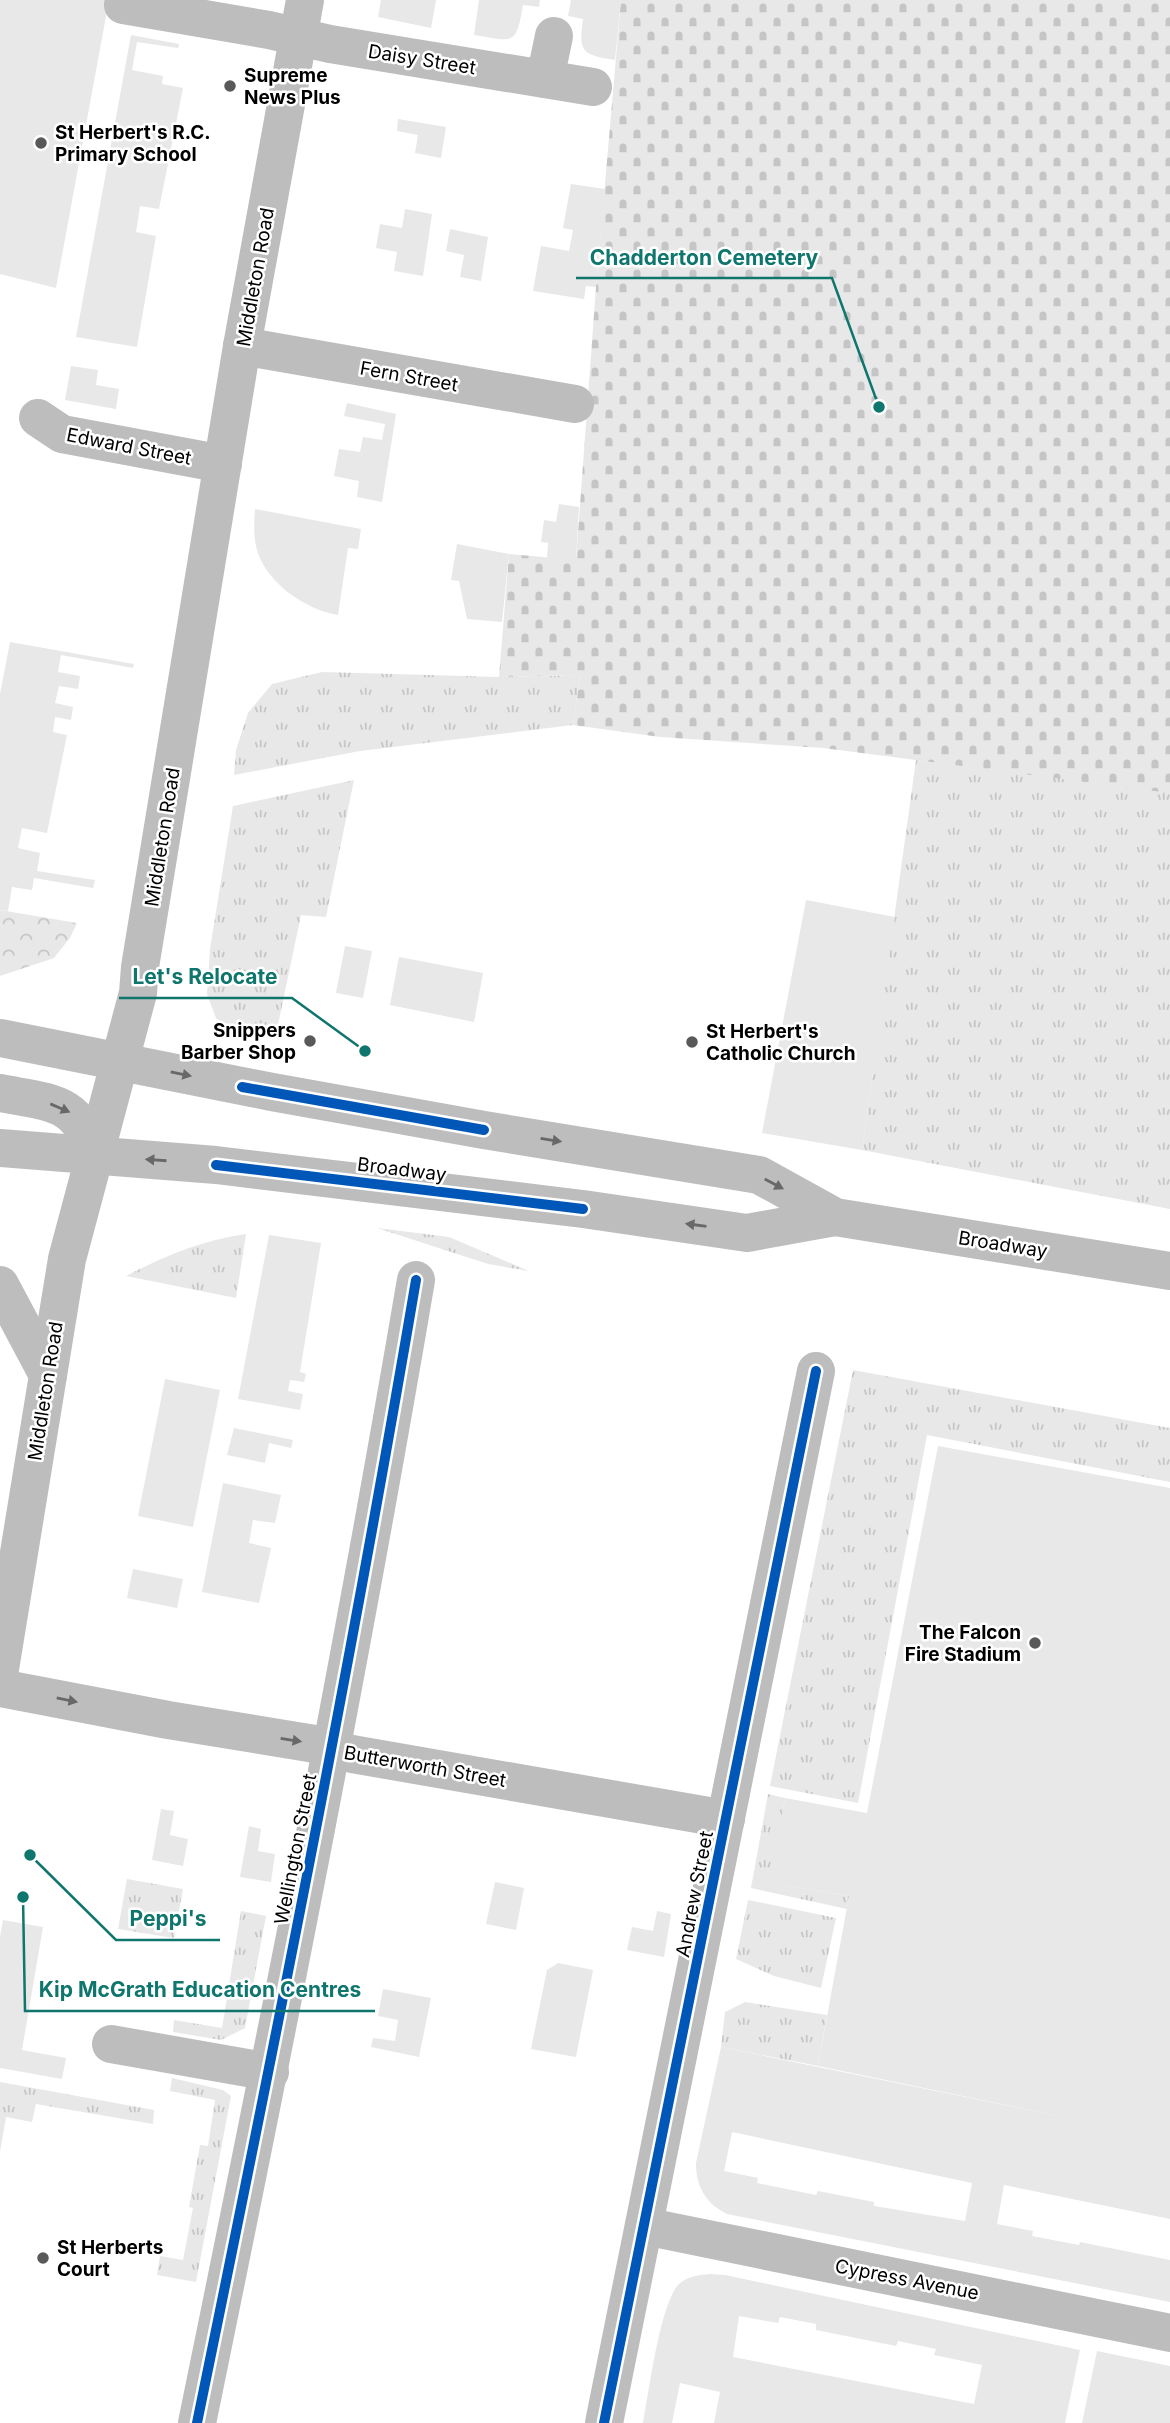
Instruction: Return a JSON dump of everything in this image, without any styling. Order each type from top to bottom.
[{"type":"main road","name":"Middleton Road","points":[[0,1669],[67,1259],[138,993],[140,967],[223,464],[305,0]]},
{"type":"main road","name":"Daisy Street","points":[[122,5],[593,87]]},
{"type":"main road","points":[[545,79],[554,36]]},
{"type":"main road","name":"Fern Street","points":[[243,346],[575,404]]},
{"type":"main road","name":"Edward Street","points":[[38,418],[62,434],[223,464]]},
{"type":"main road","name":"Broadway","points":[[0,1038],[272,1093],[759,1175],[835,1217],[1170,1272]]},
{"type":"main road","points":[[0,1093],[47,1102],[69,1110],[89,1136],[95,1156]]},
{"type":"main road","name":"Broadway","points":[[0,1149],[216,1165],[583,1209],[747,1233],[835,1217]]},
{"type":"main road","name":"Wellington Street","points":[[197,2423],[270,2072],[332,1750],[416,1280]]},
{"type":"main road","points":[[0,1285],[48,1375]]},
{"type":"main road","name":"Andrew Street","points":[[604,2423],[816,1371]]},
{"type":"main road","name":"Butterworth Street","points":[[0,1688],[726,1819]]},
{"type":"main road","points":[[111,2044],[270,2072]]},
{"type":"main road","name":"Cypress Avenue","points":[[644,2226],[1170,2333]]},
{"type":"green space","name":"St Herbert's R.C. Primary School","points":[[0,0],[109,0],[56,288],[0,274]]},
{"type":"green space","points":[[381,0],[436,0],[431,28],[378,17]]},
{"type":"green space","points":[[479,0],[540,0],[539,7],[523,5],[515,35],[497,39],[474,35]]},
{"type":"green space","points":[[571,0],[621,0],[615,60],[589,54],[582,46],[583,19],[568,16]]},
{"type":"green space","points":[[621,0],[1170,0],[1170,793],[823,748],[660,737],[573,725],[580,675],[499,677],[509,554],[576,560]]},
{"type":"green space","points":[[131,35],[179,44],[178,48],[137,42],[132,70],[163,76],[162,84],[183,88],[159,209],[140,206],[136,232],[156,236],[137,347],[76,337]]},
{"type":"green space","points":[[398,119],[446,127],[441,158],[415,153],[418,135],[397,131]]},
{"type":"green space","points":[[571,184],[605,189],[596,287],[586,286],[584,299],[533,291],[541,246],[569,251],[573,230],[563,228]]},
{"type":"green space","points":[[405,209],[432,214],[423,276],[394,271],[397,252],[376,248],[380,224],[402,228]]},
{"type":"green space","points":[[450,229],[488,237],[481,281],[460,277],[464,255],[446,251]]},
{"type":"green space","points":[[71,366],[98,370],[96,385],[119,389],[116,409],[65,400]]},
{"type":"green space","points":[[347,403],[396,414],[382,502],[357,497],[359,481],[334,476],[339,449],[360,452],[363,437],[382,440],[385,424],[344,416]]},
{"type":"green space","points":[[559,504],[579,507],[576,561],[547,558],[548,543],[541,542],[544,520],[556,522]]},
{"type":"green space","points":[[255,509],[361,529],[358,549],[348,548],[338,615],[314,608],[290,594],[263,565],[256,548]]},
{"type":"green space","points":[[457,544],[509,554],[502,622],[467,619],[459,581],[451,580]]},
{"type":"green space","points":[[10,642],[134,664],[133,668],[61,655],[58,672],[80,676],[78,689],[59,686],[55,703],[73,707],[71,720],[55,717],[53,732],[67,735],[47,833],[22,828],[18,848],[40,853],[37,871],[95,880],[93,888],[34,878],[32,890],[12,887],[8,911],[0,910],[0,694]]},
{"type":"green space","points":[[322,672],[499,677],[580,675],[573,725],[360,751],[234,775],[236,750],[248,713],[272,684]]},
{"type":"green space","points":[[916,760],[1170,792],[1170,1209],[862,1150]]},
{"type":"green space","points":[[354,780],[326,917],[301,915],[275,1039],[230,1029],[216,1018],[207,994],[210,949],[233,806]]},
{"type":"green space","points":[[806,900],[895,917],[862,1150],[762,1133]]},
{"type":"green space","points":[[0,910],[77,923],[70,938],[54,958],[0,976]]},
{"type":"green space","points":[[345,946],[372,951],[363,998],[336,993]]},
{"type":"green space","points":[[399,957],[483,973],[474,1022],[390,1005]]},
{"type":"green space","points":[[377,1228],[449,1237],[529,1271],[488,1264]]},
{"type":"green space","points":[[246,1234],[236,1298],[126,1276],[184,1250],[214,1240]]},
{"type":"green space","points":[[269,1235],[321,1243],[300,1372],[306,1374],[304,1382],[290,1380],[288,1391],[303,1394],[300,1410],[238,1399]]},
{"type":"green space","points":[[853,1370],[1170,1428],[1170,1482],[927,1435],[858,1803],[770,1786]]},
{"type":"green space","points":[[165,1379],[220,1390],[193,1527],[138,1516]]},
{"type":"green space","points":[[234,1428],[293,1440],[291,1448],[269,1443],[265,1463],[227,1455]]},
{"type":"green space","name":"The Falcon Fire Stadium","points":[[938,1446],[1170,1488],[1170,2219],[1004,2185],[997,2224],[1033,2231],[1032,2236],[1079,2245],[1080,2242],[1170,2260],[1170,2302],[727,2214],[713,2205],[703,2193],[696,2163],[721,2047],[1097,2124],[818,2066],[849,1896],[770,1883],[785,1798],[867,1813]],"holes":[[[732,2132],[972,2183],[965,2221],[874,2206],[874,2202],[818,2191],[816,2195],[757,2183],[758,2178],[724,2171]]]},
{"type":"green space","points":[[223,1483],[281,1495],[275,1523],[253,1520],[249,1543],[271,1548],[259,1603],[202,1592]]},
{"type":"green space","points":[[133,1569],[183,1579],[177,1608],[127,1598]]},
{"type":"green space","points":[[768,1794],[785,1798],[771,1883],[849,1896],[847,1909],[751,1888]]},
{"type":"green space","points":[[161,1809],[174,1811],[170,1835],[188,1839],[183,1866],[152,1860]]},
{"type":"green space","points":[[249,1826],[261,1829],[258,1851],[275,1854],[271,1882],[240,1877]]},
{"type":"green space","points":[[127,1879],[183,1889],[174,1938],[118,1929]]},
{"type":"green space","points":[[495,1882],[524,1888],[516,1930],[486,1924]]},
{"type":"green space","points":[[748,1900],[836,1918],[821,1988],[774,1976],[736,1959]]},
{"type":"green space","points":[[241,1911],[266,1916],[245,2028],[221,2040],[173,2032],[174,2020],[222,2028]]},
{"type":"green space","points":[[657,1911],[671,1914],[664,1957],[627,1950],[632,1927],[653,1931]]},
{"type":"green space","points":[[3,1920],[43,1927],[22,2050],[66,2058],[62,2079],[0,2068],[0,1937]]},
{"type":"green space","points":[[558,1963],[593,1970],[576,2057],[531,2049],[547,1970]]},
{"type":"green space","points":[[383,1989],[431,1998],[419,2057],[371,2047],[373,2038],[395,2041],[398,2020],[378,2016]]},
{"type":"green space","points":[[745,2002],[827,2015],[818,2066],[721,2047],[725,2012]]},
{"type":"green space","points":[[172,2078],[223,2090],[231,2096],[196,2282],[157,2275],[160,2256],[183,2260],[193,2208],[189,2207],[200,2145],[208,2146],[215,2100],[170,2091]]},
{"type":"green space","points":[[0,2082],[154,2110],[153,2124],[36,2104],[32,2122],[6,2117],[0,2152]]},
{"type":"green space","points":[[706,2274],[725,2275],[1080,2350],[1065,2423],[714,2423],[720,2392],[680,2383],[672,2423],[643,2423],[661,2328],[672,2294],[682,2281]],"holes":[[[739,2316],[778,2323],[780,2317],[816,2324],[816,2330],[896,2346],[898,2341],[936,2349],[934,2355],[982,2365],[974,2404],[733,2357]]]},
{"type":"green space","points":[[1097,2351],[1170,2366],[1170,2423],[1082,2423]]},
{"type":"cycle path","points":[[242,1087],[484,1130]]},
{"type":"cycle path","points":[[216,1165],[583,1209]]},
{"type":"cycle path","points":[[197,2423],[311,1853],[416,1280]]},
{"type":"cycle path","points":[[604,2423],[816,1371]]},
{"type":"place","name":"Supreme News Plus","points":[[230,86]]},
{"type":"place","name":"St Herbert's R.C. Primary School","points":[[41,143]]},
{"type":"place","name":"Chadderton Cemetery","points":[[879,407]]},
{"type":"place","name":"Snippers Barber Shop","points":[[310,1041]]},
{"type":"place","name":"St Herbert's Catholic Church","points":[[692,1042]]},
{"type":"place","name":"Let's Relocate","points":[[365,1051]]},
{"type":"place","name":"The Falcon Fire Stadium","points":[[1035,1643]]},
{"type":"place","name":"Peppi's","points":[[30,1855]]},
{"type":"place","name":"Kip McGrath Education Centres","points":[[23,1897]]},
{"type":"place","name":"St Herberts Court","points":[[43,2258]]}]
